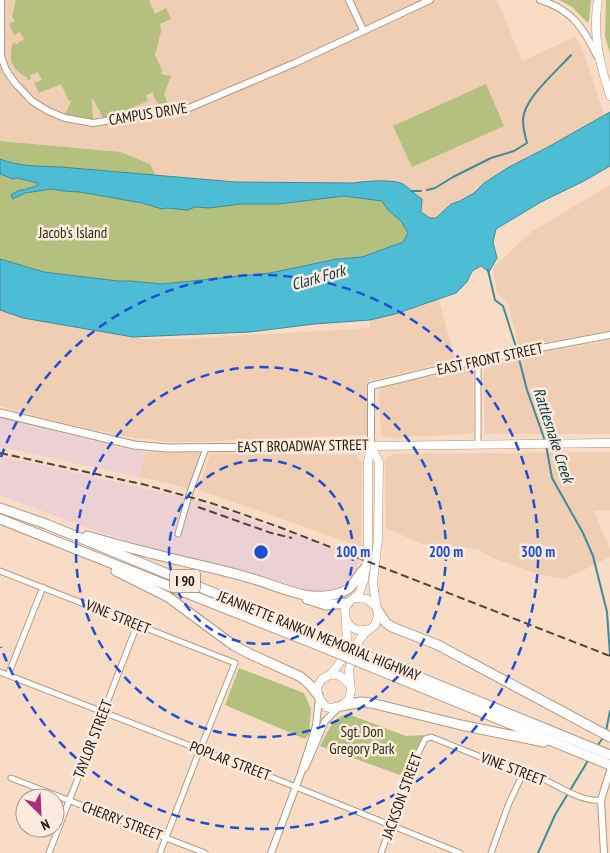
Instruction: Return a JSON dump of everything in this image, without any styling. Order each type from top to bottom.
[{"type":"highway","points":[[598,0],[596,22],[598,57],[610,96]]},
{"type":"highway","name":"EAST BROADWAY STREET","points":[[372,446],[610,443]]},
{"type":"highway","points":[[318,697],[317,687],[338,666],[345,650],[347,641],[344,612],[362,588],[366,567],[368,462],[372,446]]},
{"type":"highway","points":[[340,707],[350,697],[350,664],[355,647],[363,635],[377,621],[373,583],[378,538],[379,462],[372,446]]},
{"type":"highway","name":"JEANNETTE RANKIN MEMORIAL HIGHWAY","points":[[0,508],[46,524],[559,741],[610,766]]},
{"type":"highway","name":"JEANNETTE RANKIN MEMORIAL HIGHWAY","points":[[0,519],[69,547],[322,642]]},
{"type":"highway","points":[[46,524],[148,553],[250,578],[326,605],[367,599],[377,609],[386,623],[392,627],[438,645],[610,737]]},
{"type":"highway","points":[[69,547],[168,597],[250,654],[301,677],[310,685],[326,707],[340,707],[361,702],[371,703],[460,725],[559,741]]},
{"type":"highway","points":[[293,592],[324,596],[340,593],[356,583],[366,567]]},
{"type":"highway","points":[[346,620],[355,630],[370,629]]},
{"type":"highway","points":[[331,674],[340,676],[349,683]]},
{"type":"highway","name":"JEANNETTE RANKIN MEMORIAL HIGHWAY","points":[[559,741],[610,755]]},
{"type":"main road","name":"EAST BROADWAY STREET","points":[[0,413],[134,445],[167,448],[372,446]]},
{"type":"street","name":"CAMPUS DRIVE","points":[[0,0],[1,56],[6,70],[14,83],[32,101],[48,111],[65,118],[93,123],[189,108],[300,60],[430,0]]},
{"type":"street","points":[[349,0],[363,30]]},
{"type":"street","points":[[540,0],[566,12],[576,21],[585,32],[598,57]]},
{"type":"street","name":"EAST FRONT STREET","points":[[372,446],[371,386],[478,360],[610,335]]},
{"type":"street","points":[[478,360],[478,444]]},
{"type":"street","points":[[178,534],[190,492],[206,448]]},
{"type":"street","name":"VINE STREET","points":[[0,571],[235,663],[199,750]]},
{"type":"street","points":[[8,675],[43,587]]},
{"type":"street","name":"TAYLOR STREET","points":[[49,853],[138,625]]},
{"type":"street","name":"POPLAR STREET","points":[[0,672],[460,853]]},
{"type":"street","points":[[271,853],[301,773],[316,726],[318,697]]},
{"type":"street","points":[[301,773],[306,767],[325,721],[340,707]]},
{"type":"street","name":"VINE STREET","points":[[425,739],[431,737],[523,774],[538,776],[557,787],[580,796],[596,801],[602,800]]},
{"type":"street","name":"JACKSON STREET","points":[[381,853],[414,762],[425,739]]},
{"type":"street","points":[[160,853],[199,750]]},
{"type":"street","points":[[604,853],[602,800],[610,771]]},
{"type":"street","points":[[491,853],[509,803],[523,774]]},
{"type":"street","name":"CHERRY STREET","points":[[11,778],[205,853]]},
{"type":"shaded area","points":[[0,0],[497,0],[522,61],[575,37],[583,50],[604,115],[509,167],[484,183],[474,193],[451,204],[436,218],[424,215],[421,212],[422,199],[402,184],[394,182],[367,180],[354,183],[235,182],[156,176],[149,164],[121,152],[0,141]]},
{"type":"shaded area","points":[[610,185],[610,331],[519,347],[508,304],[497,293],[493,268],[531,232]]},
{"type":"shaded area","points":[[439,300],[455,360],[378,379],[373,380],[371,378],[367,384],[368,434],[365,435],[171,442],[128,437],[51,420],[0,406],[0,310],[23,318],[144,339],[182,339],[370,328],[370,320]]},
{"type":"shaded area","points":[[610,340],[610,434],[487,434],[485,432],[483,375],[487,363]]},
{"type":"shaded area","points":[[465,369],[471,370],[473,373],[474,432],[472,434],[389,438],[381,435],[379,390],[384,386]]},
{"type":"shaded area","points":[[0,418],[121,448],[145,452],[139,477],[0,447]]},
{"type":"shaded area","points":[[145,452],[201,453],[188,488],[139,477]]},
{"type":"shaded area","points":[[610,452],[610,510],[594,511],[610,550],[610,557],[565,579],[541,575],[493,558],[477,549],[422,544],[386,528],[385,461],[392,454]]},
{"type":"shaded area","points":[[210,454],[357,455],[362,463],[361,545],[359,546],[199,490]]},
{"type":"shaded area","points":[[0,456],[195,500],[359,558],[355,573],[349,581],[339,587],[327,591],[307,590],[258,575],[161,552],[80,525],[0,495]]},
{"type":"green space","points":[[16,0],[149,0],[155,14],[166,8],[171,19],[160,24],[161,32],[155,55],[162,70],[161,74],[171,76],[164,94],[166,103],[158,104],[153,95],[154,92],[146,95],[148,101],[104,120],[93,99],[93,122],[65,114],[72,100],[69,101],[61,84],[39,93],[34,83],[42,80],[38,72],[30,75],[31,79],[28,80],[17,71],[13,64],[11,52],[13,43],[19,44],[18,42],[24,40],[20,32],[14,35],[9,24],[15,21],[12,17]]},
{"type":"green space","points":[[559,0],[591,0],[589,21],[587,22],[572,7]]},
{"type":"green space","points":[[606,0],[610,0],[610,54],[605,36]]},
{"type":"green space","points":[[486,84],[504,126],[412,167],[393,126]]},
{"type":"green space","points":[[0,141],[121,152],[150,164],[156,176],[17,165],[0,159]]},
{"type":"green space","name":"Jacob's Island","points":[[0,174],[13,179],[17,178],[38,183],[38,185],[31,188],[24,188],[13,199],[25,193],[52,188],[142,203],[162,209],[188,210],[195,207],[209,208],[241,204],[278,204],[344,196],[382,201],[388,210],[401,221],[409,233],[403,242],[362,257],[337,259],[270,273],[162,284],[44,272],[0,259]]},
{"type":"green space","points":[[239,668],[304,693],[311,709],[309,734],[305,739],[225,705]]},
{"type":"green space","name":"Sgt. Don Gregory Park","points":[[348,714],[406,736],[425,735],[400,775],[320,746],[334,722]]},
{"type":"water","name":"Clark Fork","points":[[610,112],[610,166],[541,202],[496,229],[493,242],[497,258],[489,272],[481,266],[472,271],[467,282],[456,293],[395,314],[370,320],[314,324],[250,332],[133,337],[23,318],[0,310],[0,259],[44,272],[162,284],[270,273],[337,259],[362,257],[403,242],[408,233],[401,221],[388,210],[382,201],[344,196],[279,204],[195,207],[188,210],[162,209],[142,203],[52,189],[25,193],[13,199],[11,195],[14,193],[34,187],[38,183],[17,178],[13,179],[0,174],[0,159],[30,166],[235,182],[354,183],[393,181],[403,184],[422,199],[421,212],[430,218],[436,218],[451,204],[474,193],[484,183],[509,167]]},
{"type":"waterway","points":[[427,190],[435,188],[491,158],[514,151],[527,143],[523,120],[529,103],[542,85],[571,55]]},
{"type":"waterway","points":[[411,191],[421,191]]},
{"type":"waterway","name":"Rattlesnake Creek","points":[[488,270],[495,300],[503,306],[517,350]]},
{"type":"waterway","name":"Rattlesnake Creek","points":[[518,355],[527,390],[545,441]]},
{"type":"waterway","name":"Rattlesnake Creek","points":[[546,445],[552,478],[583,533],[593,556],[607,612],[610,655]]},
{"type":"waterway","name":"Rattlesnake Creek","points":[[606,731],[610,711]]},
{"type":"waterway","name":"Rattlesnake Creek","points":[[597,746],[603,738]]},
{"type":"waterway","name":"Rattlesnake Creek","points":[[538,853],[555,815],[589,759]]},
{"type":"railway","points":[[0,453],[146,485],[211,503],[279,527],[610,656]]},
{"type":"railway","points":[[198,507],[271,533],[292,538]]}]
